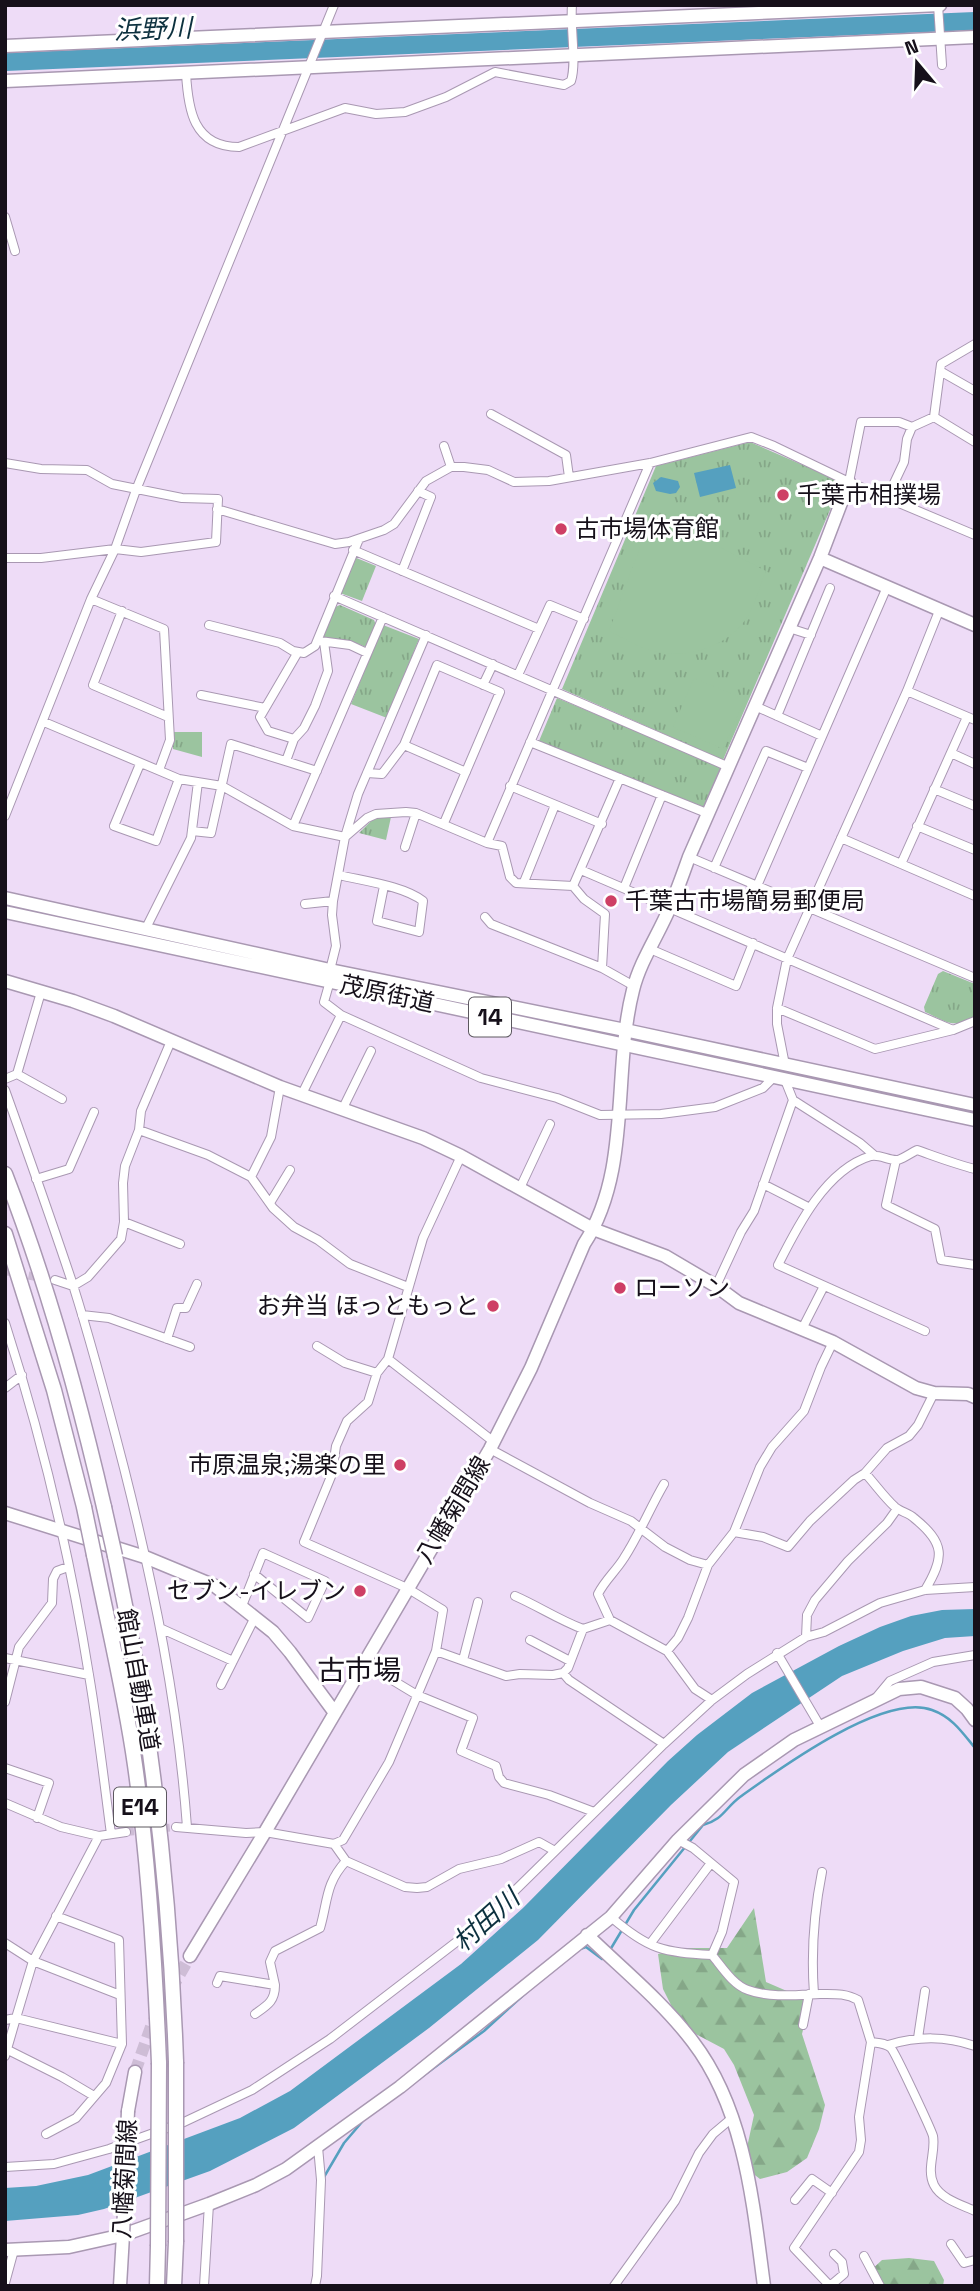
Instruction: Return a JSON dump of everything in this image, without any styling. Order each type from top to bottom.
[{"type":"highway","name":"館山自動車道","points":[[5,1174],[55,1323],[91,1450],[115,1556],[145,1715],[171,1952],[176,2062],[174,2286]]},
{"type":"highway","name":"館山自動車道","points":[[5,1234],[50,1377],[84,1507],[118,1667],[136,1777],[148,1887],[159,2063],[157,2286]]},
{"type":"street","points":[[5,816],[8,801],[44,722],[91,599],[115,548],[136,490],[334,5]]},
{"type":"street","points":[[186,73],[187,97],[193,121],[216,142],[228,147],[239,147],[256,143],[284,129],[345,108],[376,114],[405,112],[446,97],[495,72],[564,85],[571,81],[574,72],[570,21],[572,5]]},
{"type":"street","points":[[5,46],[939,5],[942,65]]},
{"type":"street","points":[[5,81],[975,37]]},
{"type":"street","points":[[5,217],[15,251]]},
{"type":"street","points":[[934,418],[941,364],[975,344]]},
{"type":"street","points":[[940,371],[975,391]]},
{"type":"street","points":[[491,414],[566,455],[569,477]]},
{"type":"street","points":[[887,498],[904,462],[907,439],[912,428],[934,418]]},
{"type":"street","points":[[934,418],[975,442]]},
{"type":"street","points":[[849,482],[861,422],[899,422],[912,428]]},
{"type":"street","points":[[217,509],[335,544],[359,539],[394,524],[418,491],[433,476],[452,467],[476,467],[514,482],[569,477],[650,463],[751,437],[975,535]]},
{"type":"street","points":[[444,446],[452,467]]},
{"type":"street","points":[[5,463],[40,469],[87,470],[112,484],[136,490],[182,499],[218,499],[216,542],[141,552],[115,548],[41,558],[5,558]]},
{"type":"street","points":[[487,843],[650,463]]},
{"type":"street","name":"八幡菊間線","points":[[190,1956],[492,1446],[593,1229],[614,1157],[622,1046],[634,986],[671,907],[689,857],[820,558],[849,482]]},
{"type":"street","points":[[402,571],[431,497],[418,491]]},
{"type":"street","points":[[286,761],[294,739],[304,728],[315,706],[328,671],[321,641],[334,596],[359,539]]},
{"type":"street","points":[[353,550],[539,629]]},
{"type":"street","points":[[820,558],[975,625]]},
{"type":"street","points":[[757,886],[887,587]]},
{"type":"street","points":[[776,716],[831,588]]},
{"type":"street","points":[[334,596],[729,767]]},
{"type":"street","points":[[91,599],[164,629],[170,740],[159,770]]},
{"type":"street","points":[[518,675],[550,604],[584,620]]},
{"type":"street","points":[[122,611],[93,685],[168,717]]},
{"type":"street","points":[[785,1065],[777,1024],[777,1008],[788,959],[907,691],[939,611]]},
{"type":"street","points":[[293,826],[383,617]]},
{"type":"street","points":[[209,625],[280,643],[298,652],[304,653],[321,641],[351,645],[368,653]]},
{"type":"street","points":[[789,628],[810,635]]},
{"type":"street","points":[[426,635],[358,794],[345,837],[333,901],[336,946],[324,1002],[341,1015],[481,1078],[557,1098],[600,1115],[661,1114],[715,1107],[779,1079],[793,1100],[874,1155],[896,1160],[917,1150],[975,1169]]},
{"type":"street","points":[[294,739],[268,731],[260,717],[298,652]]},
{"type":"street","points":[[483,685],[493,664]]},
{"type":"street","points":[[367,773],[383,774],[404,745],[437,665],[500,692],[444,823]]},
{"type":"street","points":[[901,864],[951,753],[971,719],[907,691]]},
{"type":"street","points":[[201,695],[265,708]]},
{"type":"street","points":[[755,706],[822,736]]},
{"type":"street","points":[[44,722],[180,779],[222,786],[293,826],[345,837]]},
{"type":"street","points":[[530,742],[709,814]]},
{"type":"street","points":[[192,831],[211,833],[231,744],[317,771]]},
{"type":"street","points":[[404,745],[466,772]]},
{"type":"street","points":[[714,868],[765,751],[808,768]]},
{"type":"street","points":[[951,753],[975,764]]},
{"type":"street","points":[[140,764],[114,826],[156,841],[180,779]]},
{"type":"street","points":[[573,886],[620,778]]},
{"type":"street","points":[[145,930],[191,838],[198,782]]},
{"type":"street","points":[[510,786],[602,824]]},
{"type":"street","points":[[934,789],[975,806]]},
{"type":"street","points":[[624,888],[662,795]]},
{"type":"street","points":[[524,882],[555,805]]},
{"type":"street","points":[[345,837],[367,818],[376,814],[416,813],[487,843],[502,846],[510,877],[516,883],[573,886],[584,899],[605,914],[602,968]]},
{"type":"street","points":[[405,847],[416,813]]},
{"type":"street","points":[[917,826],[975,850]]},
{"type":"street","points":[[841,838],[975,896]]},
{"type":"street","points":[[689,857],[975,978]]},
{"type":"street","points":[[582,870],[953,1030]]},
{"type":"street","points":[[339,875],[384,886],[414,894],[423,901],[419,932],[377,921],[384,886]]},
{"type":"street","name":"茂原街道","points":[[5,898],[622,1046],[975,1120]]},
{"type":"street","points":[[304,904],[333,901]]},
{"type":"street","name":"茂原街道","points":[[5,912],[330,976],[625,1030],[975,1105]]},
{"type":"street","points":[[485,917],[491,924],[602,968],[634,986]]},
{"type":"street","points":[[650,949],[736,986],[752,943]]},
{"type":"street","points":[[5,981],[114,1016],[280,1087],[423,1138],[593,1229],[665,1256],[739,1303],[833,1342],[900,1380],[934,1393],[973,1392]]},
{"type":"street","points":[[17,1074],[41,992]]},
{"type":"street","points":[[777,1008],[875,1049],[953,1030],[975,1021]]},
{"type":"street","points":[[302,1094],[341,1015]]},
{"type":"street","points":[[55,1280],[73,1286],[88,1277],[121,1238],[124,1222],[122,1183],[125,1166],[139,1130],[141,1111],[171,1041]]},
{"type":"street","points":[[343,1108],[371,1051]]},
{"type":"street","points":[[5,1079],[17,1074]]},
{"type":"street","points":[[17,1074],[62,1099]]},
{"type":"street","points":[[251,1177],[271,1137],[280,1087]]},
{"type":"street","points":[[5,1090],[73,1286],[104,1390],[162,1629],[182,1754],[187,1827]]},
{"type":"street","points":[[716,1286],[741,1231],[754,1211],[793,1100]]},
{"type":"street","points":[[36,1179],[69,1169],[94,1112]]},
{"type":"street","points":[[520,1188],[550,1124]]},
{"type":"street","points":[[139,1130],[208,1155],[251,1177],[270,1203],[294,1227],[318,1240],[350,1264],[408,1287]]},
{"type":"street","points":[[874,1155],[839,1172],[810,1208],[778,1265],[925,1331]]},
{"type":"street","points":[[176,1827],[265,1832],[334,1844],[343,1840],[389,1762],[436,1651],[443,1610],[407,1588],[304,1542],[332,1474],[335,1446],[347,1421],[368,1402],[377,1373],[388,1359],[423,1238],[461,1156]]},
{"type":"street","points":[[896,1160],[886,1205],[935,1229],[941,1260],[975,1265]]},
{"type":"street","points":[[270,1203],[290,1170]]},
{"type":"street","points":[[763,1184],[810,1208]]},
{"type":"street","points":[[124,1222],[180,1244]]},
{"type":"street","points":[[167,1339],[177,1308],[186,1308],[197,1284]]},
{"type":"street","points":[[802,1329],[824,1286]]},
{"type":"street","points":[[82,1315],[109,1318],[190,1347]]},
{"type":"street","points":[[5,1322],[22,1375],[61,1531],[89,1675],[111,1834]]},
{"type":"street","points":[[667,1651],[678,1638],[688,1618],[708,1565],[734,1531],[760,1467],[772,1447],[804,1411],[833,1342]]},
{"type":"street","points":[[317,1346],[345,1363],[377,1373]]},
{"type":"street","points":[[388,1359],[492,1446],[590,1503],[631,1521],[665,1547],[690,1560],[708,1565]]},
{"type":"street","points":[[5,1388],[22,1375]]},
{"type":"street","points":[[734,1531],[763,1537],[788,1547],[832,1499],[865,1473],[887,1448],[909,1436],[918,1426],[934,1393]]},
{"type":"street","points":[[865,1473],[897,1509],[912,1516],[935,1538],[939,1556],[937,1570],[925,1590]]},
{"type":"street","points":[[664,1484],[627,1554],[604,1582],[598,1594],[610,1620],[667,1651],[695,1689],[712,1700]]},
{"type":"street","points":[[806,1637],[807,1615],[815,1601],[897,1509]]},
{"type":"street","points":[[5,1513],[145,1557],[215,1586],[255,1617],[290,1652],[335,1713]]},
{"type":"street","points":[[242,1606],[254,1574],[263,1553],[326,1581],[308,1618],[254,1574]]},
{"type":"street","points":[[5,1702],[19,1647],[52,1603],[53,1579],[57,1571],[68,1567]]},
{"type":"street","points":[[5,2167],[54,2164],[110,2149],[184,2122],[252,2090],[330,2039],[485,1920],[712,1700],[777,1653],[880,1603],[925,1590],[975,1587]]},
{"type":"street","points":[[515,1596],[583,1629],[610,1620]]},
{"type":"street","points":[[463,1660],[478,1602]]},
{"type":"street","points":[[221,1685],[255,1617]]},
{"type":"street","points":[[162,1629],[233,1661]]},
{"type":"street","points":[[436,1651],[506,1676],[547,1676],[563,1673],[568,1668],[583,1629]]},
{"type":"street","points":[[530,1640],[570,1661]]},
{"type":"street","points":[[777,1653],[820,1726]]},
{"type":"street","points":[[875,1699],[890,1681],[900,1676],[933,1662],[975,1655]]},
{"type":"street","points":[[5,1658],[89,1675]]},
{"type":"street","points":[[364,1662],[417,1695],[474,1718],[461,1751],[496,1766],[504,1783],[549,1795],[594,1812]]},
{"type":"street","points":[[563,1673],[569,1680],[664,1744]]},
{"type":"street","points":[[5,2283],[10,2250],[69,2247],[123,2235],[256,2185],[318,2147],[400,2087],[611,1917],[678,1840],[766,1757],[820,1726],[899,1689],[921,1687],[955,1698],[975,1720]]},
{"type":"street","points":[[5,1768],[48,1783],[37,1818]]},
{"type":"street","points":[[5,1803],[61,1828],[99,1836],[126,1832]]},
{"type":"street","points":[[94,2096],[62,2077],[7,2053],[33,1961],[99,1836]]},
{"type":"street","points":[[678,1840],[693,1848],[734,1882],[722,1932],[712,1955]]},
{"type":"street","points":[[334,1844],[346,1861],[405,1887],[417,1888],[427,1886],[459,1869],[501,1859],[539,1842],[555,1851]]},
{"type":"street","points":[[255,2014],[271,2003],[275,1994],[270,1962],[275,1951],[320,1928],[328,1889],[338,1869],[346,1861]]},
{"type":"street","points":[[650,1944],[711,1863]]},
{"type":"street","points":[[803,2025],[811,1994],[816,1903],[822,1872]]},
{"type":"street","points":[[46,2134],[76,2118],[106,2083],[122,2044],[119,1940],[56,1916]]},
{"type":"street","points":[[611,1917],[633,1936],[664,1951],[712,1955],[729,1976],[746,1990],[777,1995],[838,1994],[858,2000],[863,2009],[871,2042],[859,2117],[859,2152],[794,2248],[830,2285],[844,2274],[842,2262],[834,2254]]},
{"type":"street","points":[[587,1935],[661,2007],[693,2042],[706,2062],[732,2118],[742,2151],[754,2208],[764,2286]]},
{"type":"street","points":[[5,1943],[33,1961],[121,1995]]},
{"type":"street","points":[[217,1983],[220,1976],[275,1985]]},
{"type":"street","points":[[918,2038],[925,1991]]},
{"type":"street","points":[[5,2020],[16,2018],[122,2044]]},
{"type":"street","points":[[871,2042],[888,2045],[918,2038],[939,2037],[975,2046]]},
{"type":"street","points":[[888,2045],[896,2053],[934,2139],[930,2157],[934,2185],[946,2197],[975,2211]]},
{"type":"street","name":"八幡菊間線","points":[[120,2286],[128,2111],[135,2072]]},
{"type":"street","points":[[614,2286],[675,2201],[699,2153],[713,2134],[732,2118]]},
{"type":"street","points":[[314,2286],[317,2276],[321,2180],[318,2147]]},
{"type":"street","points":[[795,2200],[811,2179],[832,2193]]},
{"type":"street","points":[[204,2286],[209,2204]]},
{"type":"street","points":[[951,2244],[964,2263],[975,2260]]},
{"type":"street","points":[[864,2256],[880,2286]]},
{"type":"green space","points":[[750,442],[842,482],[723,760],[562,689],[656,466]]},
{"type":"green space","points":[[663,518],[766,571],[748,616],[740,627],[718,643],[693,652],[680,654],[653,651],[609,631],[649,523]]},
{"type":"green space","points":[[354,557],[376,566],[362,601],[340,593]]},
{"type":"green space","points":[[340,605],[374,620],[376,625],[366,647],[348,640],[326,640],[323,636],[335,607]]},
{"type":"green space","points":[[383,625],[419,639],[387,718],[351,704]]},
{"type":"green space","points":[[694,678],[745,699],[723,749],[673,727]]},
{"type":"green space","points":[[557,698],[723,767],[705,810],[539,741]]},
{"type":"green space","points":[[173,732],[202,732],[202,757],[173,749]]},
{"type":"green space","points":[[391,817],[386,840],[359,833],[373,819]]},
{"type":"green space","points":[[943,971],[975,984],[975,1017],[955,1023],[925,1012],[924,1007],[938,974]]},
{"type":"green space","points":[[754,1908],[766,1982],[810,2001],[802,2034],[825,2105],[807,2158],[787,2172],[760,2179],[743,2166],[754,2115],[734,2065],[724,2049],[690,2031],[679,2021],[663,1989],[658,1954],[683,1948],[727,1948]]},
{"type":"green space","points":[[909,2258],[934,2261],[944,2280],[943,2286],[874,2286],[869,2272],[882,2260]]},
{"type":"water","points":[[730,465],[736,488],[700,497],[694,473]]},
{"type":"water","points":[[661,477],[678,481],[680,487],[676,493],[656,491],[653,483]]},
{"type":"water","points":[[975,1609],[975,1636],[945,1638],[903,1651],[842,1676],[728,1752],[671,1805],[538,1940],[429,2028],[294,2128],[210,2171],[104,2209],[78,2215],[5,2221],[5,2188],[36,2186],[88,2175],[240,2118],[290,2091],[461,1964],[523,1908],[668,1761],[752,1693],[880,1627],[911,1616],[942,1610]]},
{"type":"waterway","name":"浜野川","points":[[5,62],[975,21]]},
{"type":"waterway","points":[[610,1950],[634,1910],[703,1825],[720,1817],[740,1797],[833,1736],[887,1712],[912,1707],[932,1710],[945,1717],[975,1748]]},
{"type":"waterway","points":[[580,1949],[586,1947],[603,1958]]},
{"type":"waterway","points":[[420,2078],[484,2031],[529,1990]]},
{"type":"waterway","points":[[324,2177],[344,2143],[362,2122]]},
{"type":"tunnel","points":[[5,1271],[42,1278]]},
{"type":"tunnel","points":[[126,1832],[176,1827]]},
{"type":"tunnel","points":[[135,2072],[152,2024],[190,1956]]},
{"type":"place","name":"千葉市相撲場","points":[[783,495]]},
{"type":"place","name":"古市場体育館","points":[[561,529]]},
{"type":"place","name":"千葉古市場簡易郵便局","points":[[611,901]]},
{"type":"place","name":"ローソン","points":[[620,1288]]},
{"type":"place","name":"お弁当 ほっともっと","points":[[493,1306]]},
{"type":"place","name":"市原温泉;湯楽の里","points":[[400,1465]]},
{"type":"place","name":"セブン-イレブン","points":[[360,1591]]},
{"type":"district","name":"古市場","points":[[359,1670]]},
{"type":"water label","name":"村田川","points":[[486,1920]]}]
